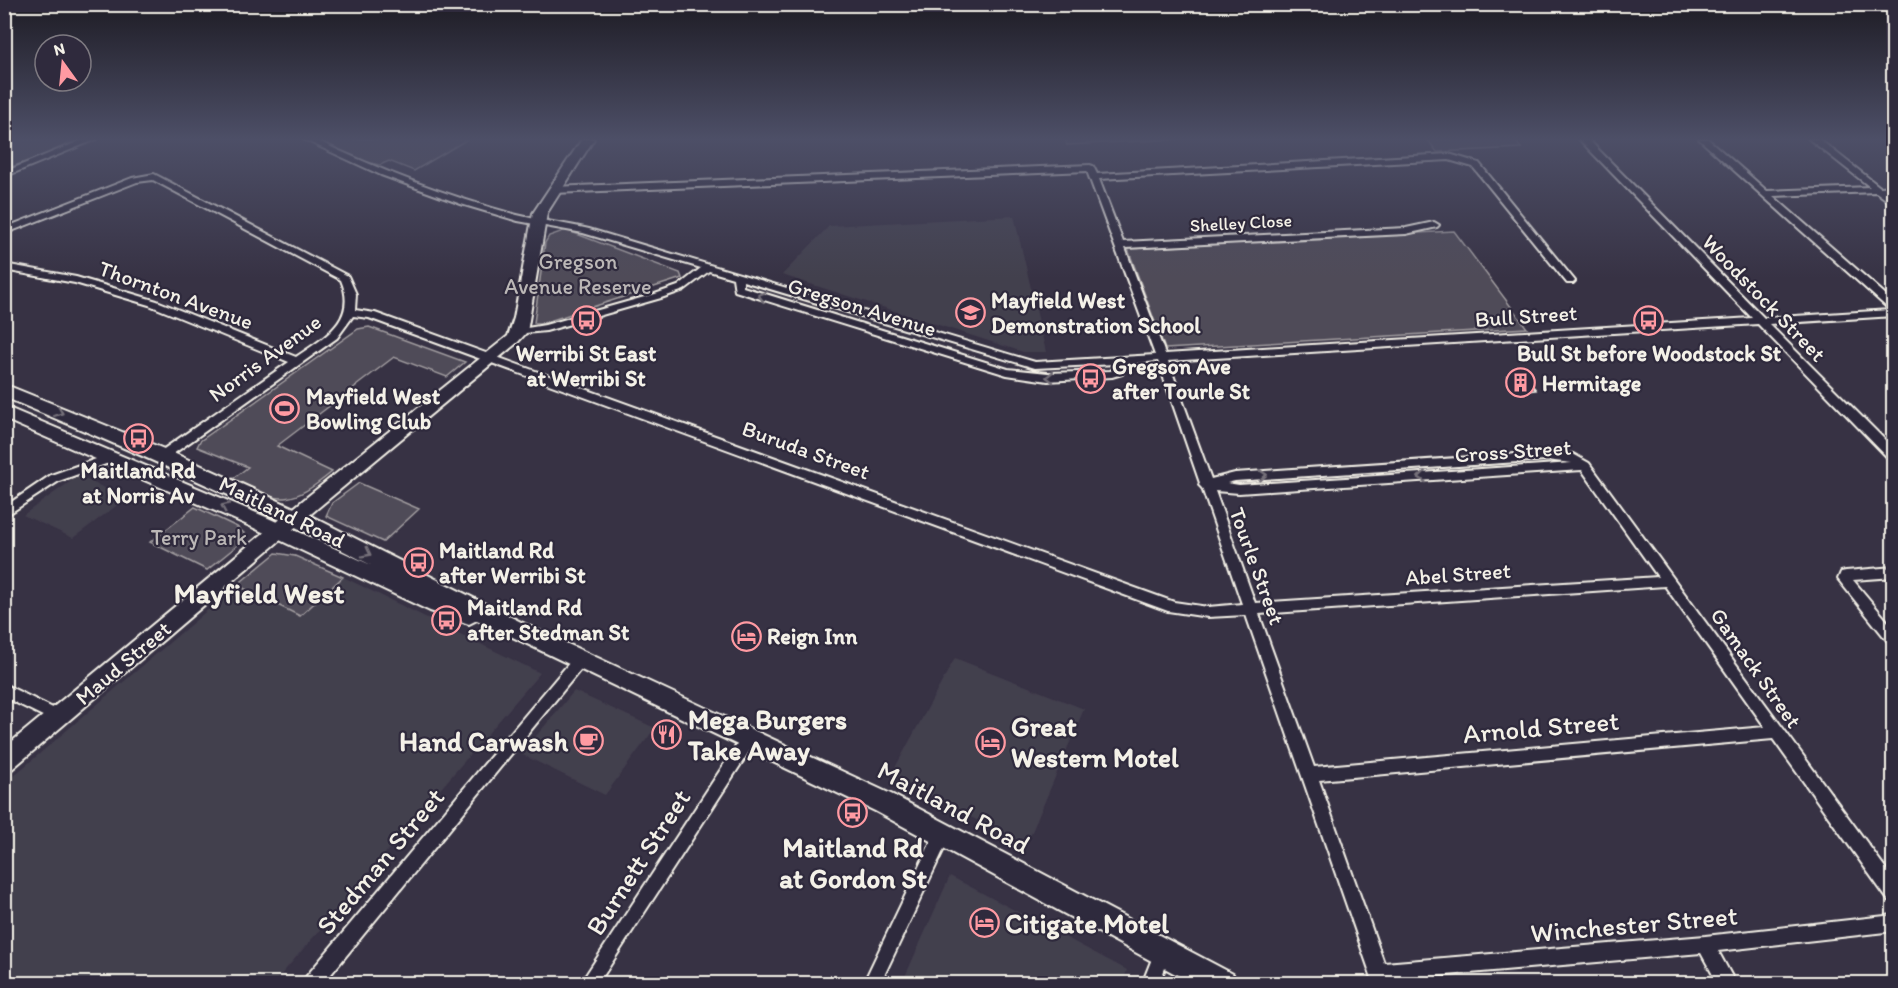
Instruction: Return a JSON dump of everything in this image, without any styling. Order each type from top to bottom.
[{"type":"main road","points":[[519,332],[540,213],[556,185]]},
{"type":"main road","name":"Maud Street","points":[[4,762],[519,332]]},
{"type":"main road","name":"Maitland Road","points":[[4,390],[162,456],[296,517],[521,633],[749,739],[943,834],[1223,984]]},
{"type":"main road","name":"Maitland Road","points":[[4,412],[113,457],[438,605],[521,633]]},
{"type":"street","name":"Norris Avenue","points":[[4,231],[119,185]]},
{"type":"street","name":"Norris Avenue","points":[[162,456],[333,336],[351,313],[351,290],[345,278],[335,270],[173,185]]},
{"type":"street","name":"Gregson Avenue","points":[[416,185],[539,222],[586,231],[738,277],[738,289],[1007,372],[1048,377],[1113,374],[1118,372],[1122,362],[1161,359]]},
{"type":"street","points":[[553,190],[699,185]]},
{"type":"street","name":"Tourle Street","points":[[1096,185],[1161,359],[1381,978]]},
{"type":"street","points":[[1492,185],[1570,281]]},
{"type":"street","name":"Woodstock Street","points":[[1627,185],[1893,457]]},
{"type":"street","points":[[1755,185],[1893,308]]},
{"type":"street","points":[[1872,185],[1893,202]]},
{"type":"street","points":[[1765,194],[1893,189]]},
{"type":"street","name":"Shelley Close","points":[[1120,245],[1406,231],[1434,225]]},
{"type":"street","name":"Thornton Avenue","points":[[4,267],[76,280],[153,303],[297,361]]},
{"type":"street","points":[[519,332],[546,328],[658,296],[681,288],[707,268]]},
{"type":"street","name":"Buruda Street","points":[[351,313],[371,315],[491,357],[1173,607],[1208,612],[1250,609]]},
{"type":"street","name":"Bull Street","points":[[1161,359],[1226,353],[1893,313]]},
{"type":"street","points":[[4,513],[55,478],[113,457]]},
{"type":"street","name":"Cross Street","points":[[1205,486],[1239,489],[1585,466]]},
{"type":"street","name":"Gamack Street","points":[[1585,466],[1893,894]]},
{"type":"street","points":[[1893,572],[1846,576],[1844,579],[1893,639]]},
{"type":"street","name":"Abel Street","points":[[1250,609],[1669,581]]},
{"type":"street","name":"Stedman Street","points":[[311,984],[580,660]]},
{"type":"street","points":[[4,690],[58,717]]},
{"type":"street","name":"Arnold Street","points":[[1310,774],[1776,732]]},
{"type":"street","name":"Burnett Street","points":[[588,984],[749,739]]},
{"type":"street","points":[[871,984],[943,834]]},
{"type":"street","name":"Winchester Street","points":[[1381,978],[1893,922]]},
{"type":"street","points":[[1705,944],[1728,984]]},
{"type":"street","points":[[1150,984],[1163,952]]},
{"type":"shaded area","name":"Mayfield West Demonstration School","points":[[1014,216],[1046,352],[1023,352],[782,275],[829,226]]},
{"type":"shaded area","points":[[78,476],[127,498],[73,538],[23,515]]},
{"type":"shaded area","points":[[343,577],[540,673],[274,983],[5,983],[4,784],[237,585],[300,616]]},
{"type":"shaded area","name":"Great Western Motel","points":[[955,658],[1084,709],[1026,846],[891,775]]},
{"type":"shaded area","name":"Hand Carwash","points":[[574,691],[655,728],[605,795],[521,754]]},
{"type":"shaded area","name":"Citigate Motel","points":[[950,876],[1127,970],[1123,983],[909,984],[903,981]]},
{"type":"green space","name":"Gregson Avenue Reserve","points":[[566,230],[680,273],[682,278],[543,323],[534,323],[545,243],[549,236]]},
{"type":"green space","points":[[1454,231],[1527,328],[1165,349],[1128,249]]},
{"type":"green space","name":"Mayfield West Bowling Club","points":[[369,327],[465,362],[447,377],[394,357],[277,446],[332,472],[304,492],[293,496],[272,497],[229,482],[248,467],[197,447],[200,441],[358,329]]},
{"type":"green space","points":[[359,483],[419,509],[383,542],[326,516],[332,503]]},
{"type":"green space","name":"Terry Park","points":[[195,507],[237,527],[244,533],[244,540],[207,570],[150,542]]},
{"type":"green space","name":"Terry Park","points":[[276,553],[295,556],[343,577],[300,616],[237,585]]},
{"type":"building","name":"Hermitage","points":[[1524,375],[1536,390],[1518,392],[1507,376]]},
{"type":"place","name":"Mayfield West Demonstration School","points":[[970,313]]},
{"type":"place","name":"Werribi St East at Werribi St","points":[[586,321]]},
{"type":"place","name":"Bull St before Woodstock St","points":[[1649,321]]},
{"type":"place","name":"Gregson Ave after Tourle St","points":[[1091,379]]},
{"type":"place","name":"Hermitage","points":[[1521,383]]},
{"type":"place","name":"Mayfield West Bowling Club","points":[[285,409]]},
{"type":"place","name":"Maitland Rd at Norris Av","points":[[138,438]]},
{"type":"place","name":"Maitland Rd after Werribi St","points":[[418,563]]},
{"type":"place","name":"Maitland Rd after Stedman St","points":[[446,620]]},
{"type":"place","name":"Reign Inn","points":[[746,636]]},
{"type":"place","name":"Mega Burgers Take Away","points":[[667,735]]},
{"type":"place","name":"Hand Carwash","points":[[589,741]]},
{"type":"place","name":"Great Western Motel","points":[[990,742]]},
{"type":"place","name":"Maitland Rd at Gordon St","points":[[853,812]]},
{"type":"place","name":"Citigate Motel","points":[[984,923]]},
{"type":"district","name":"Mayfield West","points":[[259,593]]}]
